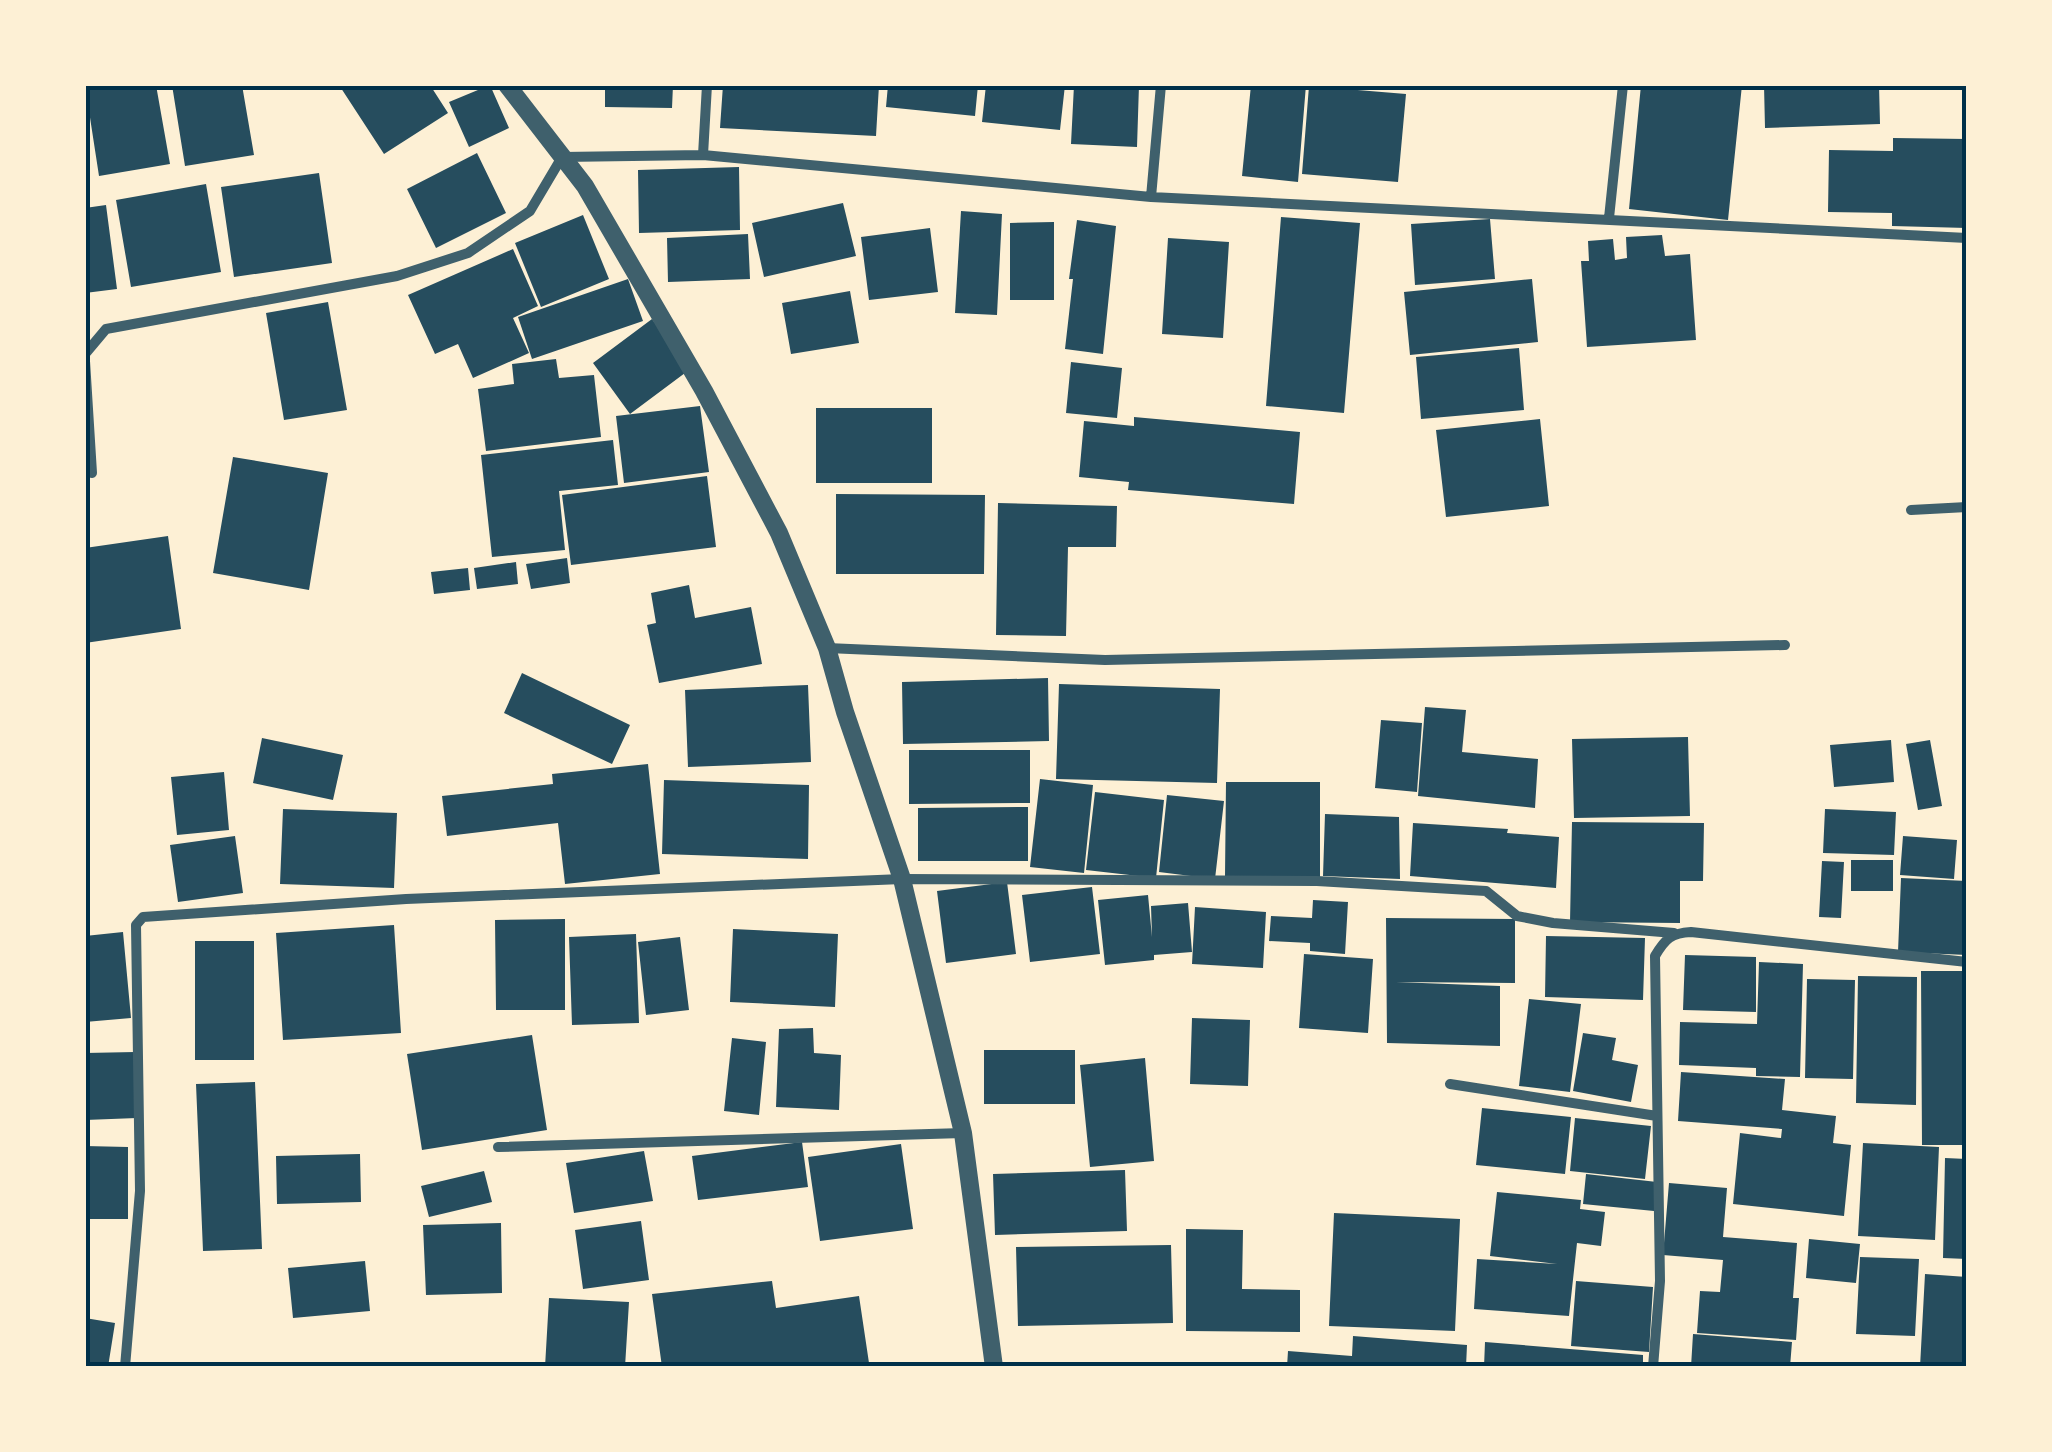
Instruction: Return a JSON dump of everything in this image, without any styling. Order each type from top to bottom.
[{"type":"street","points":[[508,85],[584,186],[704,391],[779,533],[827,648],[844,712],[902,879],[962,1133],[994,1367]]},
{"type":"street","points":[[703,155],[707,85]]},
{"type":"street","points":[[1151,197],[1161,85]]},
{"type":"street","points":[[1609,218],[1623,85]]},
{"type":"street","points":[[562,157],[703,155],[1151,197],[1967,238]]},
{"type":"street","points":[[92,473],[85,357],[106,329],[397,276],[468,253],[530,211],[562,157]]},
{"type":"street","points":[[1910,510],[1967,507]]},
{"type":"street","points":[[827,648],[1122,660],[1785,645]]},
{"type":"street","points":[[124,1367],[140,1191],[136,925],[143,917],[406,899],[902,879],[1317,881],[1486,891],[1516,916],[1553,923],[1691,932],[1967,962]]},
{"type":"street","points":[[1653,1367],[1660,1282],[1655,956],[1674,933]]},
{"type":"street","points":[[1450,1084],[1657,1116]]},
{"type":"street","points":[[498,1147],[962,1133]]},
{"type":"building","points":[[85,85],[156,85],[170,164],[99,176]]},
{"type":"building","points":[[172,85],[242,85],[254,155],[185,166]]},
{"type":"building","points":[[339,85],[430,85],[448,113],[384,154]]},
{"type":"building","points":[[490,85],[509,128],[469,147],[449,102]]},
{"type":"building","points":[[605,85],[673,85],[672,108],[605,107]]},
{"type":"building","points":[[723,85],[879,85],[876,136],[720,128]]},
{"type":"building","points":[[888,85],[978,85],[975,116],[886,107]]},
{"type":"building","points":[[986,85],[1065,85],[1060,130],[982,122]]},
{"type":"building","points":[[1074,85],[1139,85],[1137,147],[1071,144]]},
{"type":"building","points":[[1251,85],[1306,85],[1298,182],[1242,176]]},
{"type":"building","points":[[1641,85],[1742,85],[1728,220],[1629,209]]},
{"type":"building","points":[[1764,85],[1879,85],[1880,124],[1765,128]]},
{"type":"building","points":[[1309,86],[1406,94],[1398,182],[1302,174]]},
{"type":"building","points":[[1893,138],[1967,139],[1967,228],[1892,226],[1892,213],[1828,212],[1829,150],[1893,151]]},
{"type":"building","points":[[477,153],[506,213],[436,248],[407,189]]},
{"type":"building","points":[[739,167],[740,230],[639,233],[638,170]]},
{"type":"building","points":[[319,173],[332,263],[234,277],[221,187]]},
{"type":"building","points":[[206,184],[221,272],[131,287],[116,200]]},
{"type":"building","points":[[843,203],[856,256],[764,277],[752,223]]},
{"type":"building","points":[[106,205],[117,289],[85,293],[85,208]]},
{"type":"building","points":[[961,211],[1002,214],[997,315],[955,313]]},
{"type":"building","points":[[583,215],[609,279],[541,307],[515,243]]},
{"type":"building","points":[[1281,217],[1360,223],[1344,413],[1266,406]]},
{"type":"building","points":[[1490,219],[1495,279],[1415,285],[1411,224]]},
{"type":"building","points":[[1077,220],[1116,226],[1103,354],[1065,349]]},
{"type":"building","points":[[1054,222],[1054,300],[1010,300],[1010,223]]},
{"type":"building","points":[[930,228],[938,292],[869,300],[861,237]]},
{"type":"building","points":[[748,234],[750,279],[668,282],[667,238]]},
{"type":"building","points":[[1662,235],[1665,256],[1690,254],[1696,340],[1587,347],[1581,261],[1589,261],[1588,241],[1613,239],[1615,260],[1627,258],[1626,237]]},
{"type":"building","points":[[1168,238],[1229,242],[1223,338],[1162,334]]},
{"type":"building","points":[[513,249],[538,306],[513,318],[529,353],[473,378],[458,344],[435,354],[408,295]]},
{"type":"building","points":[[628,279],[643,321],[532,359],[518,317]]},
{"type":"building","points":[[1532,279],[1538,342],[1410,355],[1404,292]]},
{"type":"building","points":[[850,291],[859,343],[791,354],[782,303]]},
{"type":"building","points":[[328,302],[347,410],[284,420],[266,313]]},
{"type":"building","points":[[652,319],[689,370],[630,414],[593,363]]},
{"type":"building","points":[[1519,348],[1524,410],[1421,419],[1416,357]]},
{"type":"building","points":[[556,359],[559,378],[594,375],[601,437],[486,451],[478,389],[514,384],[512,364]]},
{"type":"building","points":[[1071,362],[1122,368],[1117,418],[1066,413]]},
{"type":"building","points":[[700,406],[709,472],[624,483],[616,416]]},
{"type":"building","points":[[816,408],[932,408],[932,483],[816,483]]},
{"type":"building","points":[[1134,417],[1300,432],[1294,504],[1128,490],[1129,482],[1079,477],[1084,421],[1134,426]]},
{"type":"building","points":[[1540,419],[1549,506],[1446,517],[1436,430]]},
{"type":"building","points":[[613,440],[618,485],[559,491],[565,550],[492,557],[481,455]]},
{"type":"building","points":[[233,457],[328,473],[309,590],[213,573]]},
{"type":"building","points":[[707,476],[716,547],[571,565],[562,495]]},
{"type":"building","points":[[836,494],[985,495],[984,574],[836,574]]},
{"type":"building","points":[[998,503],[1117,506],[1116,547],[1068,547],[1066,636],[996,635]]},
{"type":"building","points":[[168,536],[181,629],[85,643],[85,548]]},
{"type":"building","points":[[567,558],[570,583],[531,589],[526,564]]},
{"type":"building","points":[[516,562],[518,584],[477,589],[474,568]]},
{"type":"building","points":[[468,568],[470,590],[434,594],[431,572]]},
{"type":"building","points":[[689,585],[695,618],[751,607],[762,664],[659,683],[647,625],[656,623],[651,593]]},
{"type":"building","points":[[522,673],[630,725],[612,764],[504,713]]},
{"type":"building","points":[[1048,678],[1049,741],[903,744],[902,682]]},
{"type":"building","points":[[1059,684],[1220,689],[1217,783],[1056,779]]},
{"type":"building","points":[[808,685],[811,762],[688,767],[685,690]]},
{"type":"building","points":[[1425,707],[1466,710],[1462,752],[1538,759],[1535,808],[1418,796]]},
{"type":"building","points":[[1381,720],[1422,723],[1417,792],[1375,788]]},
{"type":"building","points":[[1688,737],[1690,816],[1574,818],[1572,739]]},
{"type":"building","points":[[262,738],[343,755],[333,800],[253,783]]},
{"type":"building","points":[[1891,740],[1894,782],[1834,787],[1830,745]]},
{"type":"building","points":[[1930,740],[1942,806],[1918,810],[1906,744]]},
{"type":"building","points":[[909,750],[1030,750],[1030,803],[909,804]]},
{"type":"building","points":[[648,764],[660,874],[565,884],[558,823],[447,836],[442,796],[553,784],[552,774]]},
{"type":"building","points":[[224,772],[229,830],[177,835],[171,777]]},
{"type":"building","points":[[1040,779],[1093,785],[1084,873],[1030,867]]},
{"type":"building","points":[[664,780],[809,785],[808,859],[662,854]]},
{"type":"building","points":[[1226,782],[1320,782],[1320,877],[1225,876]]},
{"type":"building","points":[[1095,792],[1164,800],[1156,878],[1086,870]]},
{"type":"building","points":[[1167,795],[1224,801],[1215,879],[1159,872]]},
{"type":"building","points":[[1028,807],[1028,861],[918,861],[918,808]]},
{"type":"building","points":[[283,809],[397,813],[394,888],[280,884]]},
{"type":"building","points":[[1825,809],[1896,812],[1894,855],[1823,853]]},
{"type":"building","points":[[1325,814],[1399,817],[1400,879],[1323,876]]},
{"type":"building","points":[[1572,822],[1704,823],[1703,881],[1680,881],[1680,923],[1570,922]]},
{"type":"building","points":[[1413,823],[1508,829],[1507,833],[1559,837],[1556,888],[1410,876]]},
{"type":"building","points":[[235,836],[243,893],[178,902],[170,845]]},
{"type":"building","points":[[1903,836],[1957,840],[1954,879],[1900,875]]},
{"type":"building","points":[[1851,860],[1893,860],[1893,891],[1851,891]]},
{"type":"building","points":[[1822,861],[1844,862],[1841,918],[1819,917]]},
{"type":"building","points":[[1901,878],[1967,881],[1967,955],[1898,952]]},
{"type":"building","points":[[1007,882],[1016,954],[946,963],[937,891]]},
{"type":"building","points":[[1092,887],[1100,954],[1030,962],[1022,895]]},
{"type":"building","points":[[1148,895],[1152,937],[1151,906],[1188,903],[1192,952],[1105,965],[1098,900]]},
{"type":"building","points":[[1313,900],[1348,902],[1345,954],[1310,951],[1310,943],[1269,941],[1271,916],[1312,918]]},
{"type":"building","points":[[1195,907],[1266,912],[1263,968],[1192,964]]},
{"type":"building","points":[[1386,918],[1515,919],[1515,983],[1396,982],[1500,986],[1500,1046],[1387,1043]]},
{"type":"building","points":[[565,919],[565,1010],[496,1010],[495,920]]},
{"type":"building","points":[[394,925],[401,1033],[283,1040],[276,933]]},
{"type":"building","points":[[733,929],[838,934],[835,1007],[730,1002]]},
{"type":"building","points":[[123,932],[131,1018],[85,1022],[85,936]]},
{"type":"building","points":[[636,934],[639,1023],[572,1025],[569,937]]},
{"type":"building","points":[[1546,936],[1645,938],[1643,1000],[1545,997]]},
{"type":"building","points":[[680,937],[689,1010],[646,1015],[638,942]]},
{"type":"building","points":[[195,941],[254,941],[254,1060],[195,1060]]},
{"type":"building","points":[[1304,954],[1373,959],[1368,1033],[1299,1028]]},
{"type":"building","points":[[1685,955],[1756,957],[1756,1012],[1683,1010]]},
{"type":"building","points":[[1759,962],[1803,964],[1800,1077],[1756,1076],[1756,1068],[1679,1065],[1680,1022],[1757,1024]]},
{"type":"building","points":[[1921,971],[1967,971],[1967,1145],[1922,1145]]},
{"type":"building","points":[[1858,976],[1917,977],[1916,1105],[1856,1103]]},
{"type":"building","points":[[1807,979],[1855,980],[1853,1079],[1805,1078]]},
{"type":"building","points":[[1529,999],[1581,1004],[1570,1092],[1519,1086]]},
{"type":"building","points":[[1192,1018],[1250,1020],[1248,1086],[1190,1084]]},
{"type":"building","points":[[813,1028],[814,1053],[841,1055],[839,1110],[776,1107],[779,1029]]},
{"type":"building","points":[[1583,1033],[1616,1038],[1612,1060],[1638,1065],[1631,1102],[1573,1091]]},
{"type":"building","points":[[532,1035],[547,1130],[422,1150],[407,1054]]},
{"type":"building","points":[[732,1038],[766,1042],[759,1115],[724,1111]]},
{"type":"building","points":[[984,1050],[1075,1050],[1075,1104],[984,1104]]},
{"type":"building","points":[[135,1052],[137,1118],[85,1120],[85,1053]]},
{"type":"building","points":[[1145,1058],[1154,1161],[1090,1167],[1080,1065]]},
{"type":"building","points":[[1681,1072],[1785,1079],[1782,1110],[1836,1116],[1833,1143],[1851,1145],[1844,1216],[1733,1204],[1740,1133],[1781,1138],[1782,1129],[1678,1121]]},
{"type":"building","points":[[255,1082],[262,1249],[203,1251],[196,1084]]},
{"type":"building","points":[[1482,1108],[1571,1117],[1565,1174],[1476,1165]]},
{"type":"building","points":[[1575,1118],[1651,1126],[1645,1179],[1570,1171]]},
{"type":"building","points":[[802,1142],[808,1187],[698,1200],[692,1156]]},
{"type":"building","points":[[1863,1143],[1939,1147],[1935,1240],[1858,1236]]},
{"type":"building","points":[[901,1144],[913,1229],[820,1241],[808,1157]]},
{"type":"building","points":[[85,1146],[128,1147],[128,1219],[85,1219]]},
{"type":"building","points":[[644,1151],[653,1201],[574,1213],[566,1163]]},
{"type":"building","points":[[360,1154],[361,1202],[277,1204],[276,1156]]},
{"type":"building","points":[[1945,1158],[1967,1159],[1967,1259],[1943,1258]]},
{"type":"building","points":[[1125,1170],[1127,1231],[995,1235],[993,1174]]},
{"type":"building","points":[[484,1171],[492,1202],[429,1217],[421,1186]]},
{"type":"building","points":[[1586,1174],[1657,1182],[1654,1211],[1583,1204]]},
{"type":"building","points":[[1669,1183],[1727,1188],[1723,1237],[1797,1243],[1793,1298],[1799,1298],[1796,1340],[1697,1333],[1700,1291],[1720,1292],[1723,1260],[1663,1255]]},
{"type":"building","points":[[1497,1192],[1581,1200],[1580,1209],[1605,1212],[1601,1246],[1577,1243],[1569,1316],[1474,1309],[1477,1259],[1557,1264],[1490,1256]]},
{"type":"building","points":[[1334,1213],[1460,1219],[1455,1331],[1329,1326]]},
{"type":"building","points":[[641,1221],[649,1280],[583,1289],[575,1230]]},
{"type":"building","points":[[501,1223],[502,1293],[426,1295],[423,1225]]},
{"type":"building","points":[[1186,1229],[1243,1230],[1242,1289],[1300,1290],[1300,1332],[1186,1331]]},
{"type":"building","points":[[1809,1239],[1860,1244],[1856,1283],[1806,1278]]},
{"type":"building","points":[[1171,1245],[1173,1323],[1018,1326],[1016,1247]]},
{"type":"building","points":[[1860,1257],[1919,1259],[1915,1336],[1856,1334]]},
{"type":"building","points":[[365,1261],[370,1311],[293,1318],[288,1268]]},
{"type":"building","points":[[1925,1274],[1967,1277],[1965,1367],[1920,1367]]},
{"type":"building","points":[[772,1281],[776,1308],[859,1296],[869,1363],[842,1367],[662,1367],[652,1294]]},
{"type":"building","points":[[1576,1281],[1653,1287],[1649,1352],[1571,1346]]},
{"type":"building","points":[[549,1298],[629,1302],[625,1367],[545,1367]]},
{"type":"building","points":[[85,1318],[115,1323],[108,1367],[85,1367]]},
{"type":"building","points":[[1693,1334],[1792,1342],[1790,1367],[1691,1367]]},
{"type":"building","points":[[1353,1336],[1467,1345],[1466,1367],[1287,1367],[1288,1351],[1352,1356]]},
{"type":"building","points":[[1485,1342],[1643,1355],[1643,1367],[1484,1367]]}]
